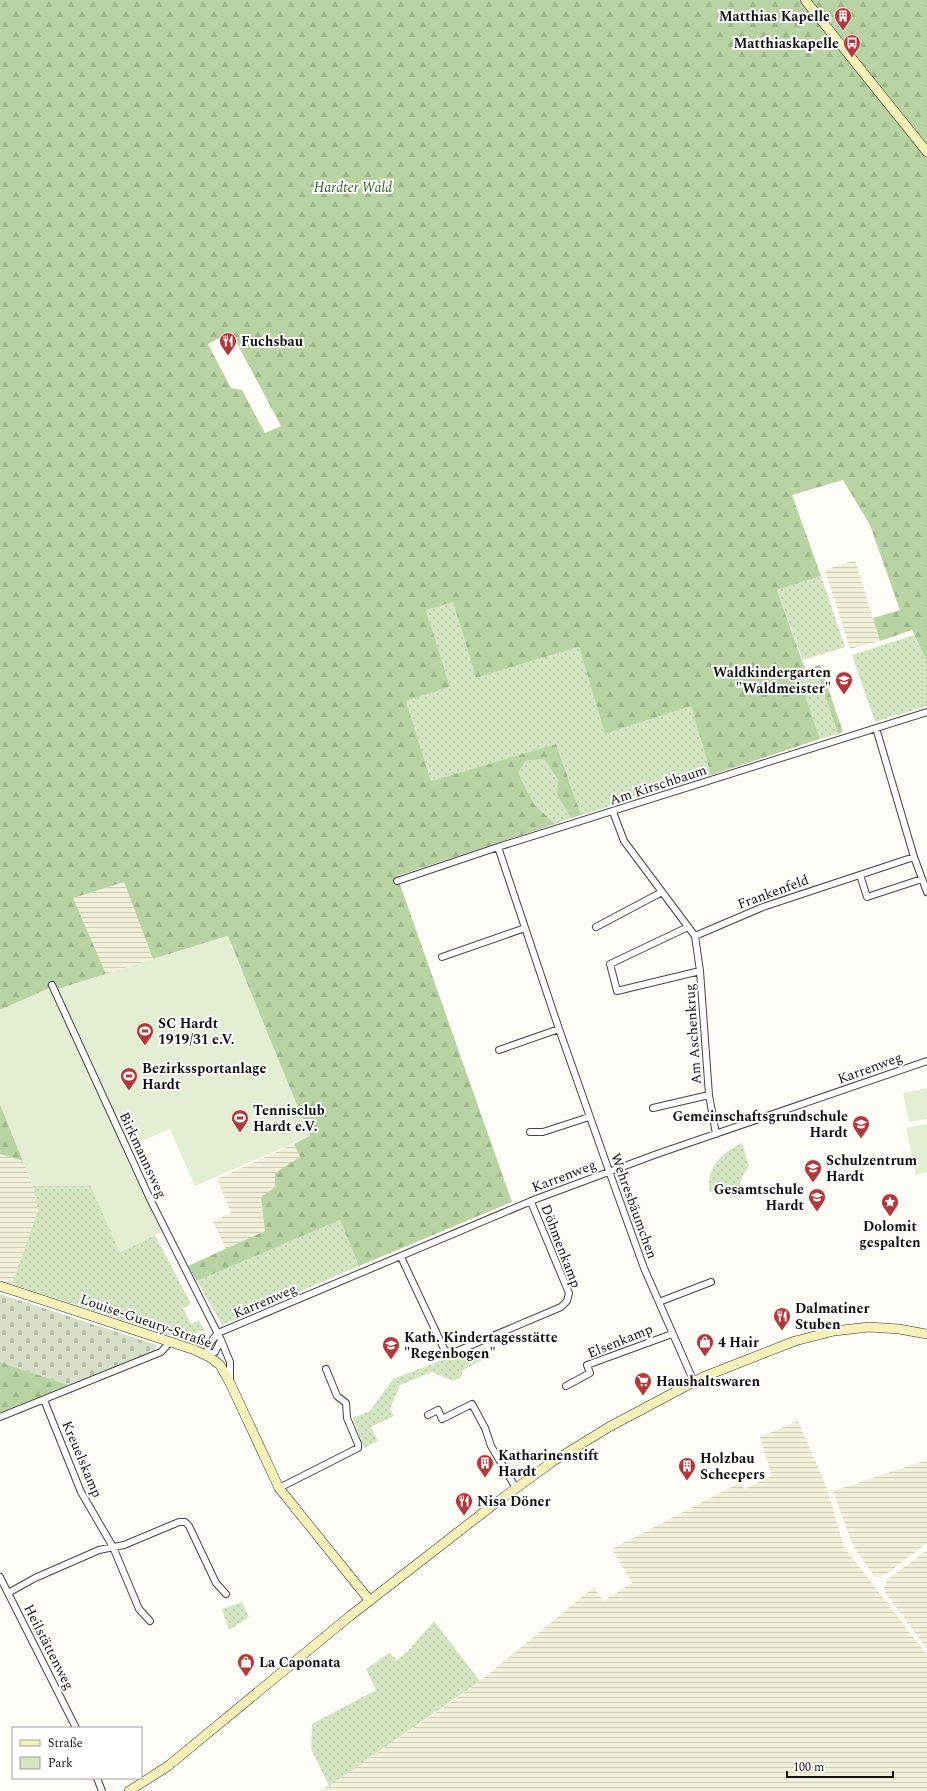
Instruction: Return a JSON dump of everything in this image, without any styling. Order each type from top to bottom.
[{"type":"main road","points":[[805,0],[927,152]]},
{"type":"main road","name":"Louise-Gueury-Straße","points":[[0,1286],[206,1355],[220,1366],[230,1383],[278,1488],[370,1601]]},
{"type":"main road","points":[[129,1791],[168,1766],[370,1601],[516,1488],[552,1462],[609,1427],[694,1382],[781,1346],[834,1331],[869,1327],[899,1329],[927,1334]]},
{"type":"street","name":"Am Kirschbaum","points":[[396,881],[498,847],[614,812],[927,712]]},
{"type":"street","points":[[876,728],[914,857],[926,888]]},
{"type":"street","name":"Am Aschenkrug","points":[[614,812],[624,840],[695,936],[700,970],[710,1095],[716,1134]]},
{"type":"street","name":"Wehresbäumchen","points":[[498,847],[589,1117],[644,1268],[694,1382]]},
{"type":"street","name":"Frankenfeld","points":[[695,936],[763,907],[914,857]]},
{"type":"street","points":[[860,875],[867,898],[922,879]]},
{"type":"street","points":[[596,927],[662,892]]},
{"type":"street","name":"Am Aschenkrug","points":[[688,927],[610,964],[617,991],[700,970]]},
{"type":"street","points":[[442,957],[525,928]]},
{"type":"street","name":"Birkmannsweg","points":[[52,985],[151,1201],[218,1333]]},
{"type":"street","points":[[499,1050],[559,1029]]},
{"type":"street","name":"Karrenweg","points":[[218,1333],[531,1202],[609,1171],[927,1061]]},
{"type":"street","name":"Am Aschenkrug","points":[[653,1108],[710,1095]]},
{"type":"street","points":[[530,1132],[543,1132],[589,1117]]},
{"type":"street","name":"Döhmenkamp","points":[[401,1257],[445,1351],[455,1352],[561,1307],[567,1301],[569,1293],[531,1202]]},
{"type":"street","points":[[659,1302],[711,1282]]},
{"type":"street","points":[[206,1355],[209,1344],[218,1333],[230,1362],[230,1383]]},
{"type":"street","name":"Elsenkamp","points":[[566,1386],[590,1373],[587,1365],[672,1334]]},
{"type":"street","points":[[206,1355],[215,1352],[221,1340]]},
{"type":"street","points":[[0,1417],[161,1352],[170,1342]]},
{"type":"street","points":[[278,1488],[358,1448],[358,1444],[347,1418],[346,1403],[337,1396],[326,1369]]},
{"type":"street","name":"Kreuelskamp","points":[[44,1400],[81,1492],[114,1547],[139,1609],[150,1621]]},
{"type":"street","points":[[428,1415],[438,1410],[442,1419],[472,1404],[485,1428],[491,1446],[516,1488]]},
{"type":"street","points":[[8,1593],[35,1578],[99,1550],[124,1545],[179,1522],[185,1522],[189,1526],[216,1583],[226,1594]]},
{"type":"street","name":"Heilstättenweg","points":[[0,1577],[75,1727]]},
{"type":"street","points":[[97,1779],[102,1791]]},
{"type":"shaded area","points":[[855,560],[880,641],[850,649],[825,570]]},
{"type":"shaded area","points":[[124,882],[153,959],[106,974],[73,898]]},
{"type":"shaded area","points":[[294,1144],[300,1157],[275,1173],[275,1187],[261,1197],[265,1231],[226,1249],[213,1222],[231,1213],[217,1179]]},
{"type":"shaded area","points":[[0,1154],[23,1161],[33,1186],[38,1210],[12,1284],[0,1281]]},
{"type":"shaded area","points":[[798,1421],[827,1488],[844,1547],[927,1655],[927,1791],[320,1791],[443,1708],[480,1681],[594,1587],[603,1601],[632,1583],[612,1549],[741,1482],[744,1489],[772,1476],[760,1437]]},
{"type":"shaded area","points":[[927,1460],[927,1543],[889,1572],[880,1577],[875,1577],[853,1546],[833,1491]]},
{"type":"shaded area","points":[[927,1550],[927,1649],[887,1595],[884,1588],[888,1579]]},
{"type":"green space","name":"Hardter Wald","points":[[0,0],[927,0],[927,662],[912,630],[880,641],[873,618],[900,610],[870,525],[843,480],[792,495],[821,576],[777,590],[805,669],[820,665],[843,732],[838,734],[817,672],[799,677],[820,739],[711,775],[691,706],[605,734],[579,647],[476,678],[453,602],[426,610],[450,687],[406,701],[431,781],[556,744],[581,815],[571,818],[557,795],[558,780],[544,759],[525,761],[518,773],[534,804],[555,824],[397,876],[512,1202],[359,1266],[340,1220],[197,1281],[188,1266],[265,1231],[261,1197],[275,1187],[275,1173],[300,1157],[294,1144],[309,1136],[228,936],[153,959],[124,882],[73,898],[106,974],[61,988],[50,988],[0,1010]],"holes":[[[231,332],[281,426],[265,433],[242,390],[231,388],[208,344]]]},
{"type":"green space","points":[[821,576],[845,647],[803,660],[777,590]]},
{"type":"green space","points":[[453,602],[476,678],[579,647],[605,734],[691,706],[711,775],[581,815],[556,744],[431,781],[406,701],[450,687],[426,610]]},
{"type":"green space","points":[[914,635],[927,662],[927,706],[875,722],[852,655]]},
{"type":"green space","points":[[817,671],[838,734],[820,739],[799,677]]},
{"type":"green space","points":[[544,759],[558,780],[557,795],[571,818],[555,824],[534,804],[518,773],[525,761]]},
{"type":"green space","name":"Bezirkssportanlage Hardt","points":[[227,936],[310,1136],[195,1186],[170,1129],[122,1149],[161,1232],[120,1252],[91,1186],[33,1186],[0,1104],[0,1010],[50,988],[61,988]]},
{"type":"green space","points":[[927,1088],[927,1119],[909,1122],[903,1093]]},
{"type":"green space","points":[[0,1104],[23,1161],[0,1154]]},
{"type":"green space","points":[[927,1124],[927,1172],[916,1175],[906,1128]]},
{"type":"green space","points":[[742,1143],[749,1166],[742,1177],[737,1198],[711,1192],[709,1189],[709,1181],[714,1167],[723,1155]]},
{"type":"green space","points":[[33,1186],[91,1186],[120,1252],[155,1235],[191,1304],[183,1308],[191,1324],[199,1320],[204,1330],[180,1339],[12,1284],[38,1210]]},
{"type":"green space","points":[[340,1220],[359,1266],[222,1325],[197,1281]]},
{"type":"green space","points":[[0,1294],[157,1345],[153,1353],[69,1385],[0,1362]]},
{"type":"green space","points":[[485,1347],[490,1356],[463,1370],[461,1377],[453,1381],[432,1372],[400,1385],[390,1409],[394,1416],[371,1427],[378,1441],[364,1448],[353,1418],[370,1411],[393,1379],[445,1359],[450,1360]]},
{"type":"green space","points":[[0,1362],[69,1385],[0,1413]]},
{"type":"green space","points":[[242,1602],[249,1617],[229,1630],[222,1609]]},
{"type":"green space","points":[[434,1621],[480,1681],[329,1786],[311,1749],[312,1724],[376,1690],[366,1669],[389,1653],[397,1660],[408,1651]]},
{"type":"place","name":"Matthias Kapelle","points":[[843,31]]},
{"type":"place","name":"Matthiaskapelle","points":[[852,58]]},
{"type":"place","name":"Fuchsbau","points":[[228,356]]},
{"type":"place","name":"Waldkindergarten \"Waldmeister\"","points":[[844,695]]},
{"type":"place","name":"SC Hardt 1919/31 e.V.","points":[[145,1046]]},
{"type":"place","name":"Bezirkssportanlage Hardt","points":[[129,1091]]},
{"type":"place","name":"Tennisclub Hardt e.V.","points":[[240,1133]]},
{"type":"place","name":"Gemeinschaftsgrundschule Hardt","points":[[861,1139]]},
{"type":"place","name":"Schulzentrum Hardt","points":[[813,1183]]},
{"type":"place","name":"Gesamtschule Hardt","points":[[817,1212]]},
{"type":"place","name":"Dolomit gespalten","points":[[890,1217]]},
{"type":"place","name":"Dalmatiner Stuben","points":[[782,1331]]},
{"type":"place","name":"4 Hair","points":[[705,1357]]},
{"type":"place","name":"Kath. Kindertagesstätte \"Regenbogen\"","points":[[391,1360]]},
{"type":"place","name":"Haushaltswaren","points":[[643,1396]]},
{"type":"place","name":"Katharinenstift Hardt","points":[[485,1478]]},
{"type":"place","name":"Holzbau Scheepers","points":[[687,1481]]},
{"type":"place","name":"Nisa Döner","points":[[464,1516]]},
{"type":"place","name":"La Caponata","points":[[246,1677]]}]
